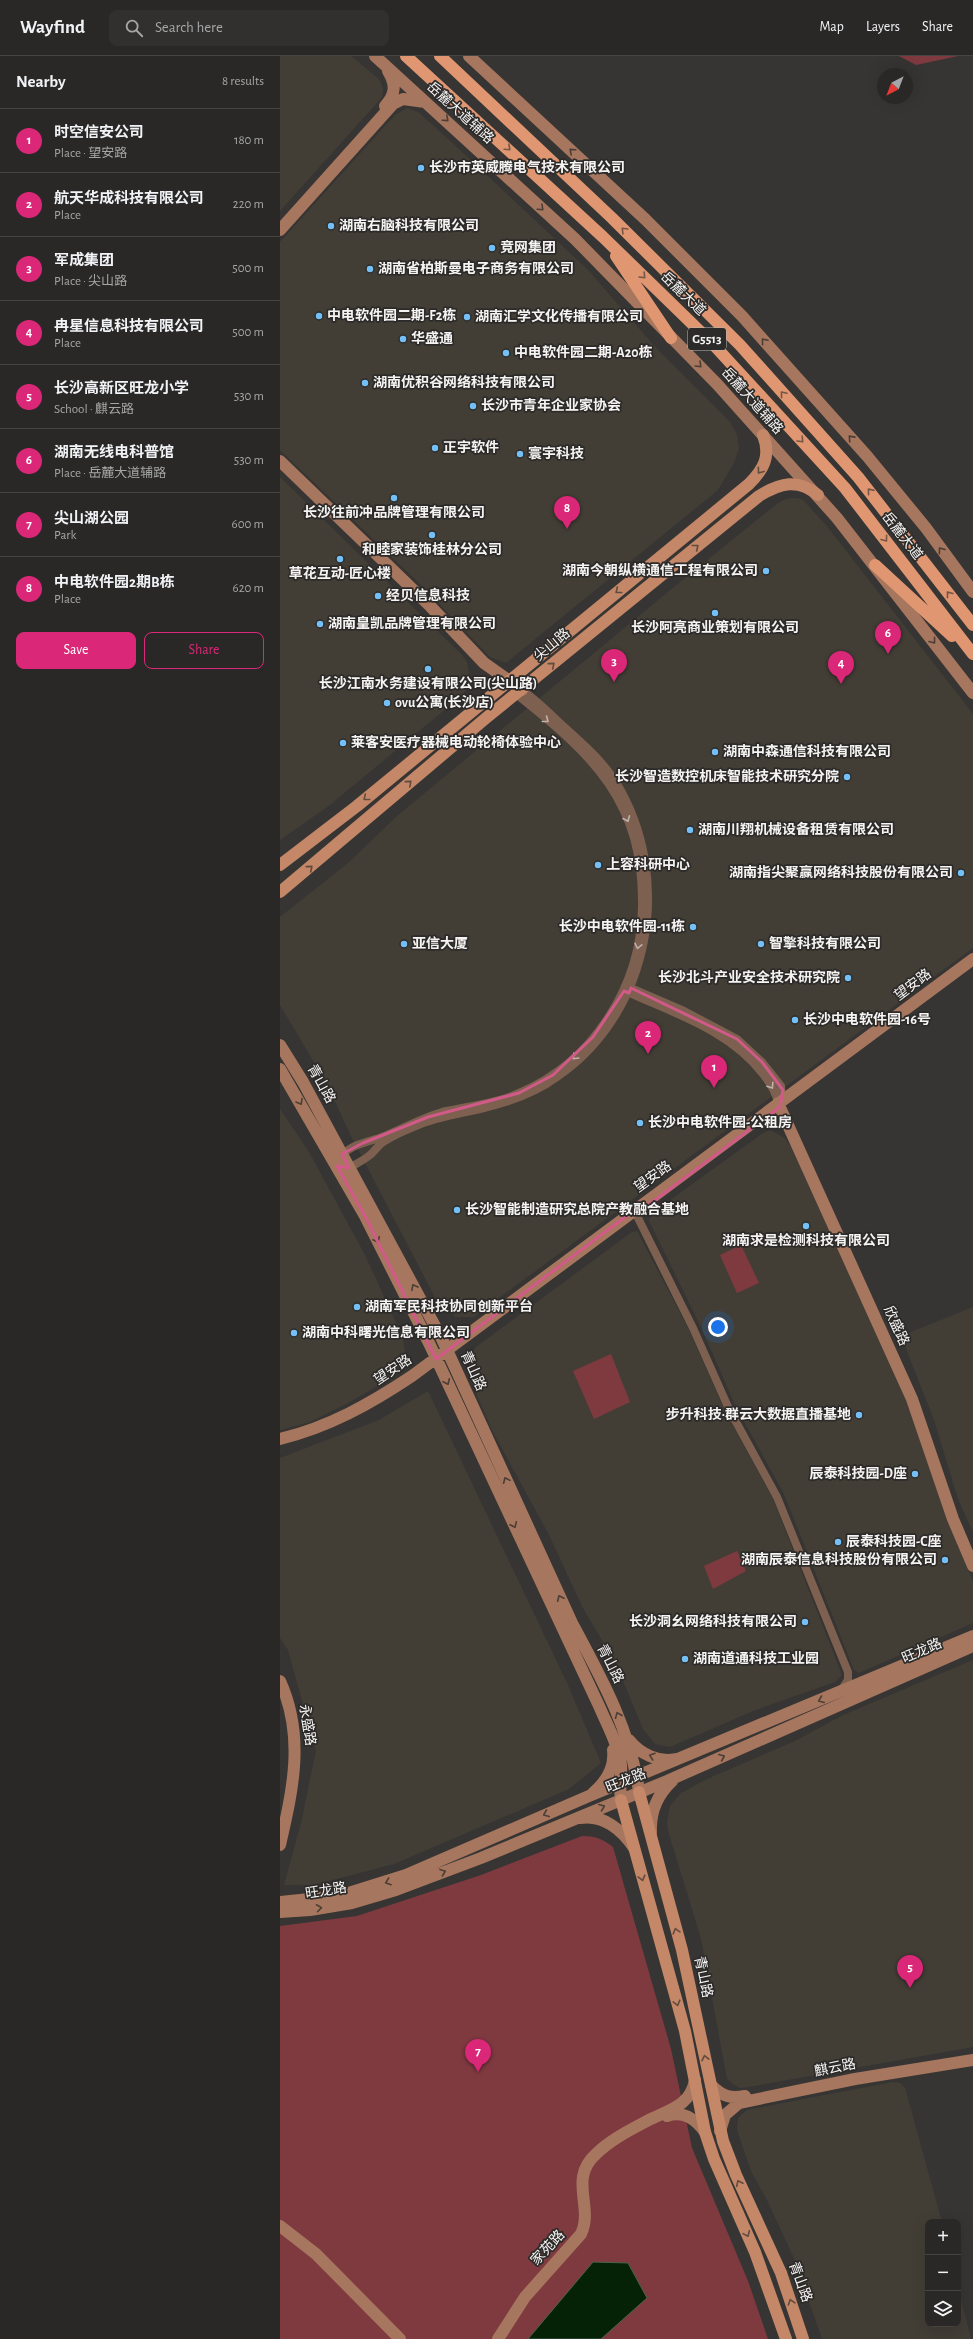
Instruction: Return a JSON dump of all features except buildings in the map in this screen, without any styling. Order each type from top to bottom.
[{"type":"highway","name":"岳麓大道","points":[[406,56],[603,237],[713,344],[845,488],[973,655]]},
{"type":"highway","name":"岳麓大道","points":[[440,56],[612,218],[740,345],[858,477],[973,625]]},
{"type":"highway","points":[[603,237],[671,338]]},
{"type":"highway","points":[[875,565],[973,655]]},
{"type":"main road","name":"尖山路","points":[[280,865],[357,806],[752,480],[761,471],[767,459],[768,453],[763,435]]},
{"type":"main road","name":"尖山路","points":[[280,892],[519,692],[759,496],[772,488],[795,483],[811,489],[818,495]]},
{"type":"main road","name":"青山路","points":[[639,1792],[682,1950],[720,2131],[736,2175],[781,2273],[803,2339]]},
{"type":"main road","name":"青山路","points":[[621,1800],[685,2031],[705,2132],[714,2159],[755,2252],[786,2339]]},
{"type":"street","name":"岳麓大道辅路","points":[[375,56],[575,239],[717,384],[818,495],[875,565],[973,693]]},
{"type":"street","points":[[469,56],[635,210],[742,316],[872,461],[926,528],[973,592]]},
{"type":"street","points":[[280,224],[390,101],[394,85],[384,65]]},
{"type":"street","points":[[280,230],[393,104],[403,99],[427,103]]},
{"type":"street","points":[[280,461],[430,606],[484,663],[507,683]]},
{"type":"street","points":[[280,467],[340,527],[427,609],[481,666],[519,692],[596,765],[611,786],[633,832],[639,856],[642,914],[638,947],[627,989],[616,1016],[597,1041],[581,1058],[556,1078],[504,1103],[444,1116],[416,1126],[384,1141],[369,1156],[349,1168],[337,1166],[342,1154],[363,1143],[381,1138],[428,1116],[503,1099],[547,1078],[567,1065],[593,1037],[611,1014],[627,989]]},
{"type":"street","name":"望安路","points":[[280,1439],[304,1432],[358,1410],[449,1353],[476,1327],[637,1211],[973,959]]},
{"type":"street","name":"望安路","points":[[781,1104],[973,965]]},
{"type":"street","points":[[627,989],[696,1016],[737,1039],[762,1062],[781,1086],[781,1104]]},
{"type":"street","name":"青山路","points":[[280,1045],[303,1082],[449,1353],[562,1602],[595,1666],[626,1736],[634,1759],[639,1792]]},
{"type":"street","name":"青山路","points":[[280,1069],[365,1216],[437,1361],[610,1731],[621,1765],[619,1784],[621,1800]]},
{"type":"street","name":"欣盛路","points":[[781,1104],[916,1397],[955,1512],[973,1555]]},
{"type":"street","name":"欣盛路","points":[[781,1104],[912,1399],[953,1519],[973,1566]]},
{"type":"street","points":[[637,1211],[696,1327],[732,1407],[780,1496],[851,1672],[858,1679],[869,1681]]},
{"type":"street","points":[[637,1211],[693,1328],[729,1409],[777,1497],[794,1536],[848,1672],[848,1680],[836,1694]]},
{"type":"street","name":"望安路","points":[[280,1444],[331,1428],[360,1413],[388,1398],[437,1361]]},
{"type":"street","name":"旺龙路","points":[[280,1902],[339,1896],[383,1883],[685,1757],[757,1725],[869,1681],[973,1636]]},
{"type":"street","name":"旺龙路","points":[[280,1912],[330,1907],[375,1897],[481,1858],[684,1774],[973,1646]]},
{"type":"street","name":"永盛路","points":[[280,1681],[294,1722],[296,1749],[294,1779],[280,1845]]},
{"type":"street","name":"永盛路","points":[[280,1692],[290,1723],[292,1750],[290,1778],[280,1827]]},
{"type":"street","points":[[589,1796],[606,1779],[613,1763],[610,1731]]},
{"type":"street","points":[[626,1736],[636,1748],[653,1757],[674,1760],[685,1757]]},
{"type":"street","points":[[652,1843],[651,1818],[656,1801],[665,1788],[684,1774]]},
{"type":"street","points":[[573,1819],[592,1818],[614,1826],[622,1832],[635,1849]]},
{"type":"street","name":"麒云路","points":[[711,2085],[724,2096],[735,2098],[973,2055]]},
{"type":"street","name":"麒云路","points":[[720,2131],[725,2115],[739,2103],[867,2077],[973,2060]]},
{"type":"street","name":"家苑路","points":[[498,2339],[525,2297],[581,2234],[585,2221],[581,2183],[589,2160],[607,2144],[646,2121],[681,2105],[689,2097],[695,2080]]},
{"type":"street","name":"家苑路","points":[[502,2339],[527,2298],[572,2252],[584,2237],[589,2221],[586,2184],[589,2172],[600,2155],[648,2124],[673,2114],[685,2115],[697,2122],[705,2132]]},
{"type":"street","points":[[280,2226],[316,2254],[400,2339]]},
{"type":"street","points":[[280,2230],[314,2256],[394,2339]]},
{"type":"highlighted area","points":[[631,988],[737,1039],[762,1062],[783,1090],[780,1107],[639,1212],[637,1208],[436,1359],[365,1216],[337,1166],[349,1168],[342,1154],[363,1143],[428,1117],[519,1093],[553,1075],[593,1037],[624,991],[629,993]]},
{"type":"shaded area","points":[[280,56],[351,56],[379,79],[383,88],[382,97],[280,211]]},
{"type":"shaded area","points":[[899,56],[958,56],[916,65]]},
{"type":"shaded area","points":[[407,108],[418,112],[446,137],[588,270],[657,349],[730,422],[737,435],[739,448],[734,463],[718,490],[506,663],[490,657],[424,588],[280,450],[280,242],[395,115]]},
{"type":"shaded area","points":[[280,477],[462,655],[467,662],[469,673],[466,690],[460,697],[330,805],[280,840]]},
{"type":"shaded area","points":[[786,499],[802,499],[826,525],[973,714],[973,948],[474,1317],[456,1317],[440,1307],[351,1136],[327,1084],[280,1005],[280,917],[348,863],[397,816],[669,591],[778,503]]},
{"type":"shaded area","points":[[280,1109],[309,1152],[365,1255],[403,1338],[405,1363],[401,1371],[393,1377],[348,1403],[310,1422],[280,1430]]},
{"type":"shaded area","points":[[770,1130],[785,1138],[792,1149],[847,1266],[913,1417],[948,1523],[973,1581],[973,1623],[859,1673],[854,1670],[784,1494],[736,1407],[700,1325],[649,1221],[650,1217],[655,1211],[763,1133]]},
{"type":"shaded area","points":[[637,1231],[689,1330],[724,1409],[773,1499],[842,1675],[835,1682],[753,1711],[670,1747],[655,1744],[643,1729],[616,1664],[583,1608],[548,1533],[494,1434],[470,1380],[468,1371],[471,1355],[476,1347],[632,1232]]},
{"type":"shaded area","points":[[741,1245],[759,1283],[737,1293],[720,1255]]},
{"type":"shaded area","points":[[973,1307],[973,1532],[958,1499],[934,1420],[901,1336]]},
{"type":"shaded area","points":[[611,1354],[630,1402],[594,1419],[573,1371]]},
{"type":"shaded area","points":[[428,1391],[567,1683],[601,1763],[569,1789],[394,1864],[313,1885],[284,1885],[301,1823],[316,1751],[288,1650],[280,1638],[280,1458],[379,1420]]},
{"type":"shaded area","points":[[737,1551],[746,1571],[713,1589],[704,1566]]},
{"type":"shaded area","points":[[973,1660],[973,2047],[740,2088],[727,2078],[701,1938],[668,1831],[667,1821],[670,1806],[681,1793],[707,1779],[795,1741],[841,1716]]},
{"type":"shaded area","points":[[582,1836],[599,1838],[613,1847],[671,2049],[692,2148],[748,2281],[768,2339],[280,2339],[280,1926],[357,1916],[481,1875]]},
{"type":"shaded area","points":[[893,2082],[900,2083],[905,2088],[941,2219],[925,2219],[925,2327],[961,2327],[961,2300],[971,2339],[822,2339],[794,2258],[766,2198],[751,2171],[737,2130],[738,2118],[747,2110]]},
{"type":"shaded area","points":[[593,2262],[628,2263],[647,2298],[601,2339],[528,2339]]},
{"type":"place","name":"长沙市英威腾电气技术有限公司","points":[[421,168]]},
{"type":"place","name":"湖南右脑科技有限公司","points":[[331,226]]},
{"type":"place","name":"竞网集团","points":[[492,248]]},
{"type":"place","name":"湖南省柏斯曼电子商务有限公司","points":[[370,269]]},
{"type":"place","name":"中电软件园二期-F2栋","points":[[319,316]]},
{"type":"place","name":"湖南汇学文化传播有限公司","points":[[467,317]]},
{"type":"place","name":"华盛通","points":[[403,339]]},
{"type":"place","name":"中电软件园二期-A20栋","points":[[506,353]]},
{"type":"place","name":"湖南优积谷网络科技有限公司","points":[[365,383]]},
{"type":"place","name":"长沙市青年企业家协会","points":[[473,406]]},
{"type":"place","name":"正宇软件","points":[[435,448]]},
{"type":"place","name":"寰宇科技","points":[[520,454]]},
{"type":"place","name":"长沙往前冲品牌管理有限公司","points":[[394,498]]},
{"type":"place","name":"中电软件园2期B栋","points":[[567,529]]},
{"type":"place","name":"和睦家装饰桂林分公司","points":[[432,535]]},
{"type":"place","name":"草花互动-匠心楼","points":[[340,559]]},
{"type":"place","name":"湖南今朝纵横通信工程有限公司","points":[[766,571]]},
{"type":"place","name":"经贝信息科技","points":[[378,596]]},
{"type":"place","name":"长沙阿亮商业策划有限公司","points":[[715,613]]},
{"type":"place","name":"湖南皇凯品牌管理有限公司","points":[[320,624]]},
{"type":"place","name":"湖南无线电科普馆","points":[[888,654]]},
{"type":"place","name":"长沙江南水务建设有限公司(尖山路)","points":[[428,669]]},
{"type":"place","name":"军成集团","points":[[614,682]]},
{"type":"place","name":"冉星信息科技有限公司","points":[[841,684]]},
{"type":"place","name":"ovu公寓(长沙店)","points":[[387,703]]},
{"type":"place","name":"莱客安医疗器械电动轮椅体验中心","points":[[343,743]]},
{"type":"place","name":"湖南中森通信科技有限公司","points":[[715,752]]},
{"type":"place","name":"长沙智造数控机床智能技术研究分院","points":[[847,777]]},
{"type":"place","name":"湖南川翔机械设备租赁有限公司","points":[[690,830]]},
{"type":"place","name":"上容科研中心","points":[[598,865]]},
{"type":"place","name":"湖南指尖聚赢网络科技股份有限公司","points":[[961,873]]},
{"type":"place","name":"长沙中电软件园-11栋","points":[[693,927]]},
{"type":"place","name":"亚信大厦","points":[[404,944]]},
{"type":"place","name":"智擎科技有限公司","points":[[761,944]]},
{"type":"place","name":"长沙北斗产业安全技术研究院","points":[[848,978]]},
{"type":"place","name":"长沙中电软件园-16号","points":[[795,1020]]},
{"type":"place","name":"航天华成科技有限公司","points":[[648,1054]]},
{"type":"place","name":"时空信安公司","points":[[714,1088]]},
{"type":"place","name":"长沙中电软件园-公租房","points":[[640,1123]]},
{"type":"place","name":"长沙智能制造研究总院产教融合基地","points":[[457,1210]]},
{"type":"place","name":"湖南求是检测科技有限公司","points":[[806,1226]]},
{"type":"place","name":"湖南军民科技协同创新平台","points":[[357,1307]]},
{"type":"place","name":"湖南中科曙光信息有限公司","points":[[294,1333]]},
{"type":"place","name":"步升科技·群云大数据直播基地","points":[[859,1415]]},
{"type":"place","name":"辰泰科技园-D座","points":[[915,1474]]},
{"type":"place","name":"辰泰科技园-C座","points":[[838,1542]]},
{"type":"place","name":"湖南辰泰信息科技股份有限公司","points":[[945,1560]]},
{"type":"place","name":"长沙洞幺网络科技有限公司","points":[[805,1622]]},
{"type":"place","name":"湖南道通科技工业园","points":[[685,1659]]},
{"type":"place","name":"长沙高新区旺龙小学","points":[[910,1988]]},
{"type":"place","name":"尖山湖公园","points":[[478,2072]]}]
